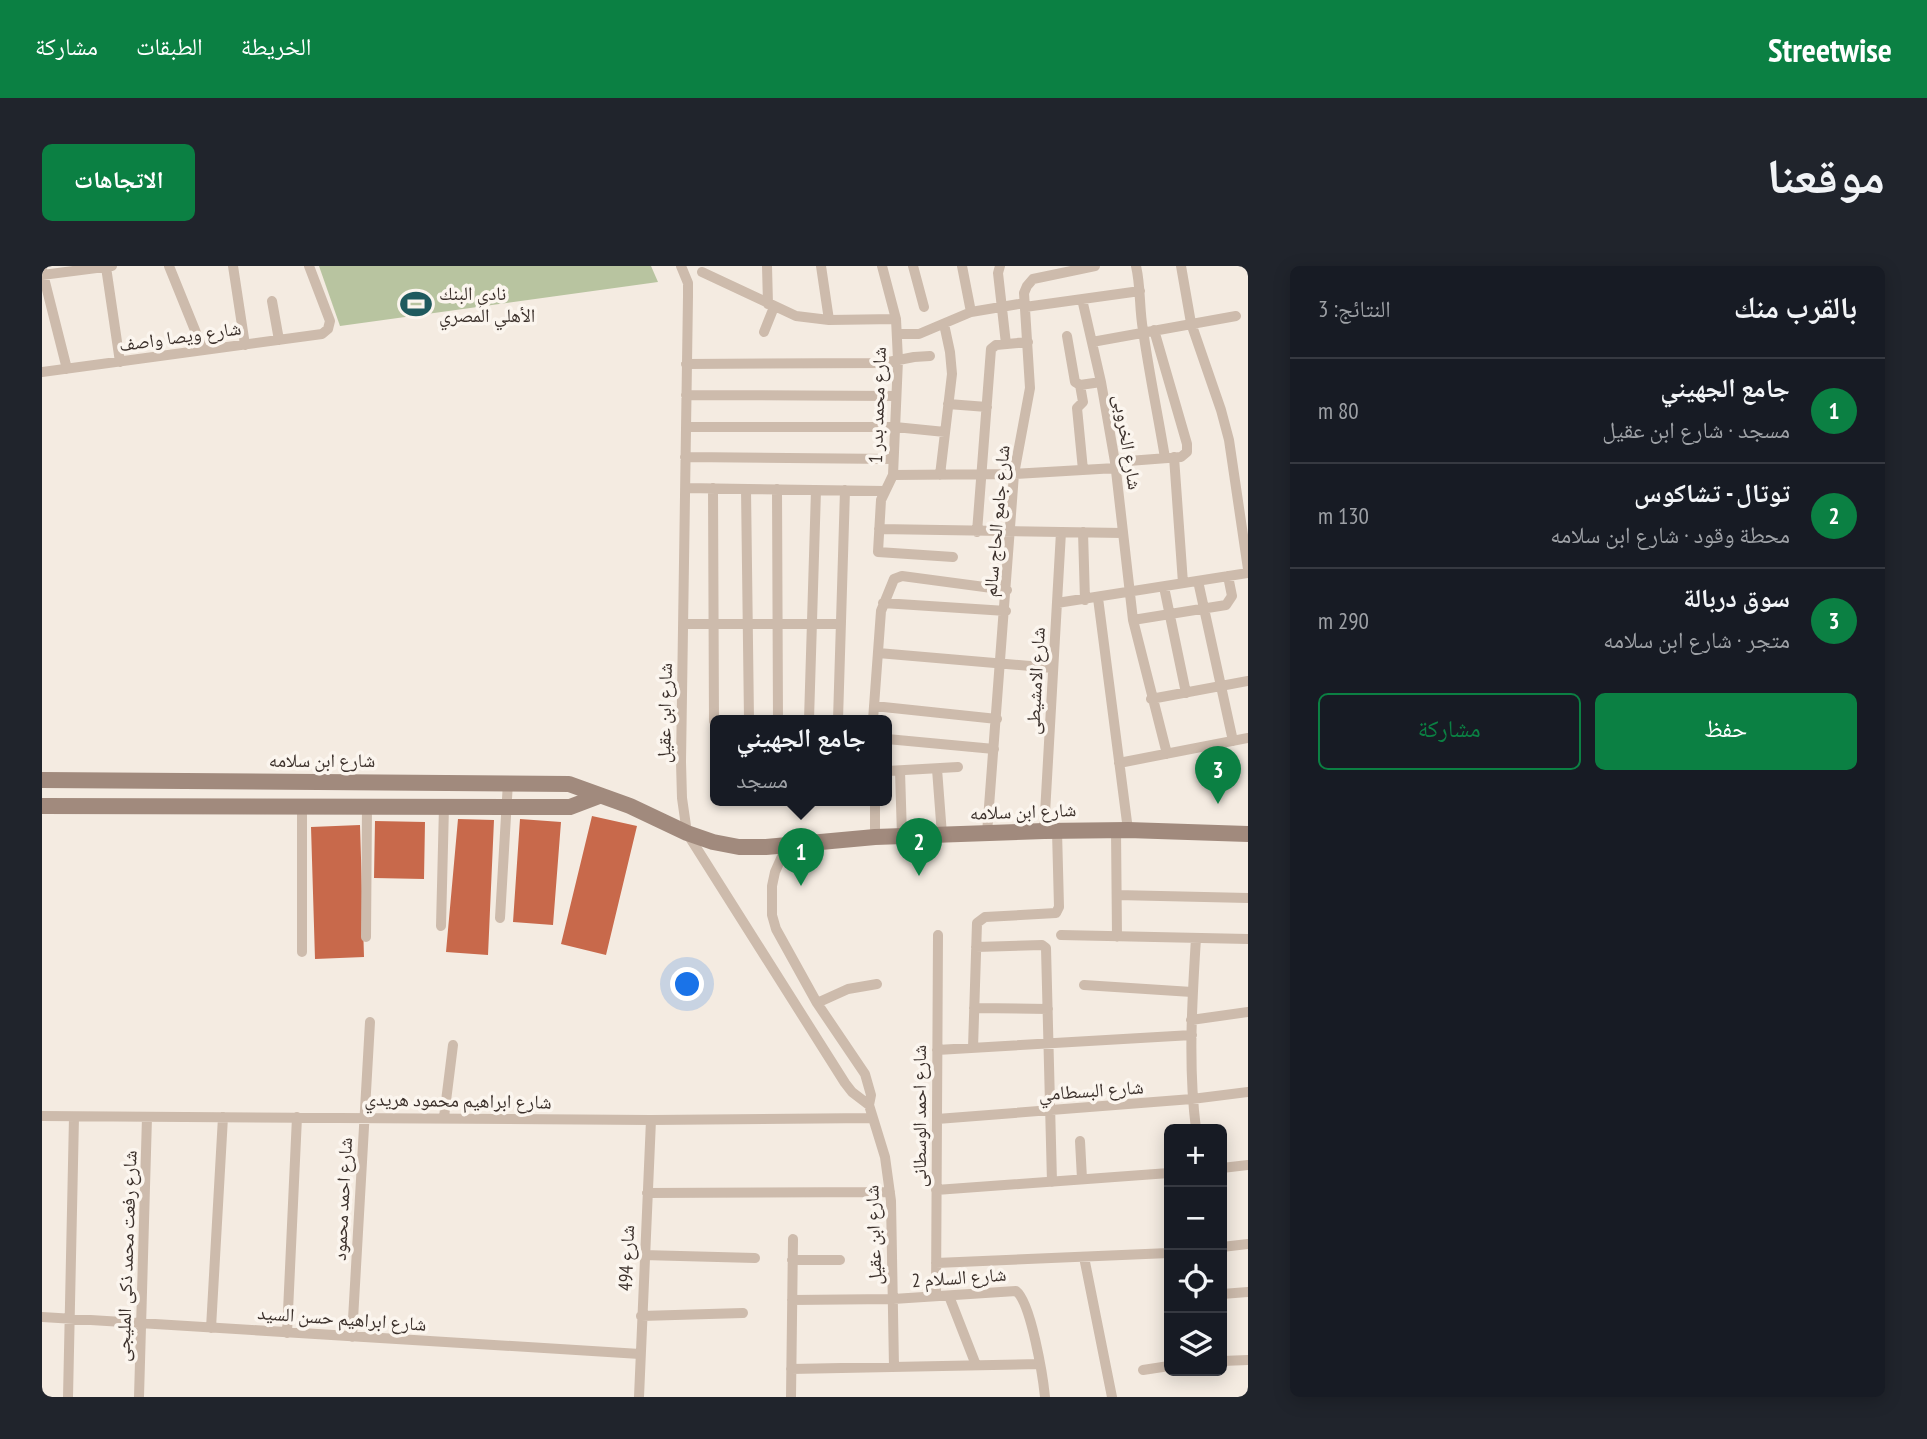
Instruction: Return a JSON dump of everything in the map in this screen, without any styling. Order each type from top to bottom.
[{"type":"street","points":[[67,369],[42,273],[112,266]]},
{"type":"street","points":[[169,266],[203,350]]},
{"type":"street","points":[[233,266],[245,345]]},
{"type":"street","name":"شارع ويصا واصف","points":[[42,372],[322,334],[328,329],[330,321],[309,266]]},
{"type":"street","name":"شارع ابن عقيل","points":[[681,266],[688,283],[681,780],[687,833],[845,1083],[869,1105]]},
{"type":"street","points":[[764,332],[771,305],[766,266]]},
{"type":"street","points":[[821,266],[830,320]]},
{"type":"street","name":"شارع محمد بدر 1","points":[[882,266],[896,319],[898,360],[892,475],[881,500],[877,549],[880,554],[953,557]]},
{"type":"street","points":[[913,266],[924,307]]},
{"type":"street","points":[[962,266],[971,312]]},
{"type":"street","points":[[1000,266],[998,273],[1006,344]]},
{"type":"street","points":[[1025,305],[1027,286],[1034,279],[1096,266]]},
{"type":"street","points":[[892,475],[1014,474],[1083,470],[1184,455],[1188,448],[1139,303],[1136,266]]},
{"type":"street","points":[[1058,603],[1248,571],[1229,440],[1191,323],[1181,266]]},
{"type":"street","points":[[106,267],[120,362]]},
{"type":"street","points":[[688,283],[706,269],[796,316],[830,320],[896,319]]},
{"type":"street","points":[[897,334],[919,334],[971,312],[1140,291]]},
{"type":"street","name":"شارع الخروبى","points":[[1082,299],[1116,465],[1133,620],[1167,754]]},
{"type":"street","points":[[272,301],[279,340]]},
{"type":"street","name":"شارع جامع الحاج سالم","points":[[988,833],[1014,474],[1030,388],[1025,305]]},
{"type":"street","points":[[1092,342],[1236,316]]},
{"type":"street","points":[[940,475],[952,363],[944,324]]},
{"type":"street","points":[[1149,331],[1170,458],[1182,583]]},
{"type":"street","points":[[1067,336],[1074,380],[1080,385],[1083,402],[1077,408],[1083,470]]},
{"type":"street","points":[[977,531],[991,349],[996,345],[1028,342]]},
{"type":"street","points":[[686,365],[883,363],[930,356]]},
{"type":"street","points":[[1080,385],[1101,382]]},
{"type":"street","points":[[686,395],[896,396]]},
{"type":"street","points":[[948,404],[986,407]]},
{"type":"street","points":[[686,427],[895,428],[945,432]]},
{"type":"street","points":[[685,457],[893,459]]},
{"type":"street","points":[[685,488],[884,491]]},
{"type":"street","points":[[713,488],[714,715]]},
{"type":"street","points":[[746,489],[749,715]]},
{"type":"street","points":[[777,489],[778,715]]},
{"type":"street","points":[[809,715],[816,490]]},
{"type":"street","points":[[838,715],[845,490]]},
{"type":"street","points":[[879,528],[1122,533]]},
{"type":"street","name":"شارع الامشيطى","points":[[976,947],[976,923],[985,917],[1056,913],[1059,908],[1051,831],[1052,668],[1061,532]]},
{"type":"street","points":[[1083,532],[1085,600]]},
{"type":"street","points":[[873,715],[883,603],[894,579],[902,576],[1007,590]]},
{"type":"street","points":[[1133,620],[1229,603],[1232,596],[1228,576]]},
{"type":"street","points":[[1198,581],[1233,741]]},
{"type":"street","points":[[1164,587],[1186,693]]},
{"type":"street","points":[[1098,598],[1119,763],[1122,830],[1116,895],[1117,937]]},
{"type":"street","points":[[883,603],[1006,611]]},
{"type":"street","points":[[684,624],[841,624]]},
{"type":"street","points":[[878,653],[1052,668]]},
{"type":"street","points":[[1151,699],[1248,681]]},
{"type":"street","points":[[874,706],[997,719]]},
{"type":"street","points":[[1119,763],[1248,738]]},
{"type":"street","points":[[892,739],[994,749]]},
{"type":"street","points":[[892,771],[958,767]]},
{"type":"street","points":[[937,769],[942,835]]},
{"type":"street","points":[[900,771],[902,836]]},
{"type":"street","name":"شارع ابن سلامه","points":[[42,780],[569,784],[630,806],[687,833],[739,847],[875,837],[1051,831],[1248,834]]},
{"type":"street","points":[[500,918],[508,782]]},
{"type":"street","points":[[42,806],[570,807],[599,796]]},
{"type":"street","points":[[302,806],[302,952]]},
{"type":"street","points":[[366,937],[367,806]]},
{"type":"street","points":[[440,926],[444,806]]},
{"type":"street","points":[[875,806],[875,837]]},
{"type":"street","name":"شارع ابن عقيل","points":[[786,845],[772,886],[772,915],[782,942],[817,1003],[865,1074],[871,1095],[869,1105],[885,1157],[890,1192],[894,1367]]},
{"type":"street","points":[[1116,895],[1248,898]]},
{"type":"street","name":"شارع احمد الوسطانى","points":[[936,1296],[938,935]]},
{"type":"street","points":[[1061,935],[1248,939]]},
{"type":"street","points":[[1195,1124],[1192,1099],[1191,1020],[1196,938]]},
{"type":"street","points":[[973,1048],[976,947],[1045,946],[1052,1182]]},
{"type":"street","points":[[817,1003],[848,989],[877,984]]},
{"type":"street","points":[[1084,985],[1192,992]]},
{"type":"street","points":[[974,1008],[1048,1009]]},
{"type":"street","points":[[1191,1020],[1248,1012]]},
{"type":"street","name":"شارع احمد محمود","points":[[352,1337],[370,1022]]},
{"type":"street","points":[[937,1050],[1192,1035]]},
{"type":"street","points":[[444,1117],[453,1045]]},
{"type":"street","name":"شارع البسطامي","points":[[937,1119],[1192,1099],[1248,1092]]},
{"type":"street","name":"شارع ابراهيم محمود هريدي","points":[[42,1116],[365,1116],[651,1120],[873,1118]]},
{"type":"street","points":[[68,1397],[74,1117]]},
{"type":"street","name":"شارع رفعت محمد ذكى المليجى","points":[[139,1397],[147,1117]]},
{"type":"street","points":[[211,1328],[223,1117]]},
{"type":"street","points":[[287,1332],[298,1117]]},
{"type":"street","name":"شارع 494","points":[[639,1397],[643,1255],[651,1120]]},
{"type":"street","points":[[1080,1140],[1082,1179]]},
{"type":"street","points":[[1227,1167],[1248,1165]]},
{"type":"street","points":[[936,1190],[1164,1173]]},
{"type":"street","points":[[647,1193],[890,1192]]},
{"type":"street","points":[[791,1397],[793,1239]]},
{"type":"street","points":[[1227,1246],[1248,1244]]},
{"type":"street","points":[[936,1263],[1164,1253]]},
{"type":"street","points":[[643,1255],[755,1258]]},
{"type":"street","points":[[1084,1257],[1112,1397]]},
{"type":"street","points":[[792,1260],[841,1260]]},
{"type":"street","name":"شارع السلام 2","points":[[792,1300],[893,1299],[1019,1292],[1032,1329],[1045,1397]]},
{"type":"street","points":[[1227,1294],[1248,1292]]},
{"type":"street","points":[[949,1296],[976,1364]]},
{"type":"street","points":[[641,1316],[743,1313]]},
{"type":"street","name":"شارع ابراهيم حسن السيد","points":[[42,1317],[640,1354]]},
{"type":"street","points":[[1227,1361],[1248,1360]]},
{"type":"street","points":[[791,1369],[1040,1364]]},
{"type":"street","points":[[1143,1370],[1164,1367]]},
{"type":"green space","name":"نادي البنك الأهلي المصري","points":[[319,266],[651,266],[658,282],[340,326]]},
{"type":"building","points":[[592,816],[637,826],[606,955],[561,944]]},
{"type":"building","points":[[458,819],[494,820],[488,955],[446,952]]},
{"type":"building","points":[[520,819],[561,822],[553,925],[513,922]]},
{"type":"building","points":[[375,821],[425,822],[424,879],[374,878]]},
{"type":"building","points":[[360,825],[364,957],[315,959],[311,827]]},
{"type":"place","name":"نادي البنك الأهلي المصري","points":[[416,304]]},
{"type":"place","name":"سوق دربالة","points":[[1218,804]]},
{"type":"place","name":"توتال - تشاكوس","points":[[919,876]]},
{"type":"place","name":"جامع الجهيني","points":[[801,886]]}]
